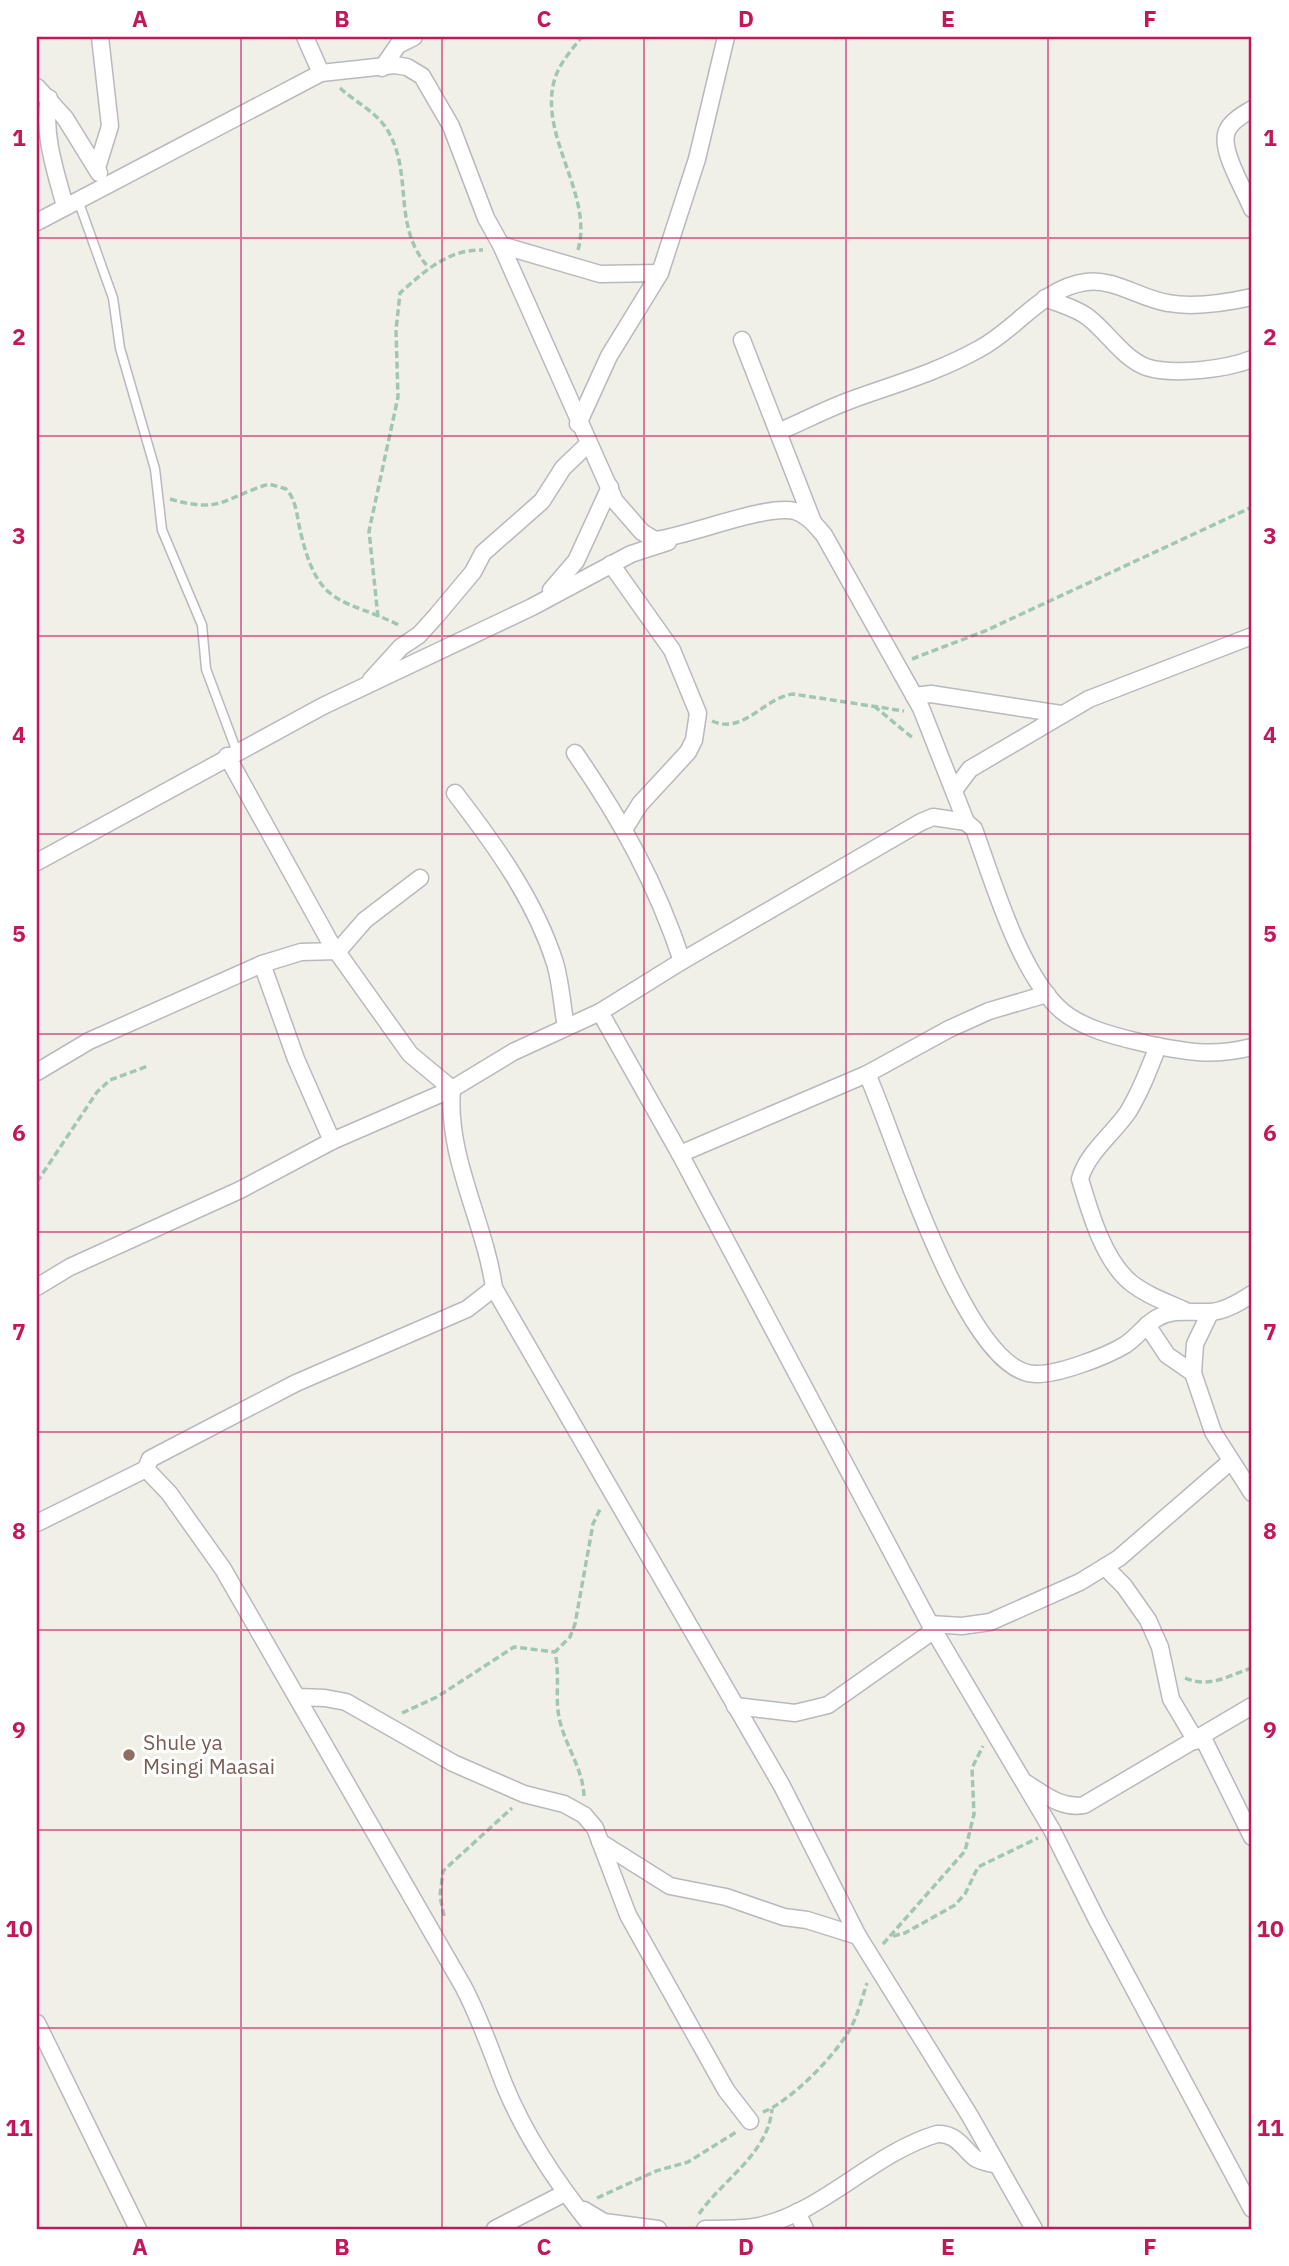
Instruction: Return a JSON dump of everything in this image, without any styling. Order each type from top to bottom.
[{"type":"street","points":[[97,168],[110,125],[100,37]]},
{"type":"street","points":[[305,37],[323,73]]},
{"type":"street","points":[[382,68],[398,45],[414,37]]},
{"type":"street","points":[[578,424],[609,356],[660,273],[697,159],[726,37]]},
{"type":"street","points":[[37,222],[323,73],[395,65],[407,67],[422,76],[451,126],[486,218],[503,248],[578,424],[615,501],[642,532],[655,540],[684,536]]},
{"type":"street","points":[[43,93],[97,168],[104,185]]},
{"type":"street","points":[[43,93],[49,139],[71,202]]},
{"type":"street","points":[[1252,109],[1233,123],[1227,131],[1226,139],[1228,154],[1252,209]]},
{"type":"street","points":[[503,248],[600,274],[660,273]]},
{"type":"street","points":[[778,432],[848,401],[956,362],[1005,331],[1045,298],[1088,281],[1126,289],[1167,303],[1211,304],[1252,297]]},
{"type":"street","points":[[1045,298],[1087,317],[1127,354],[1146,367],[1168,370],[1232,368],[1252,359]]},
{"type":"street","points":[[742,340],[814,524]]},
{"type":"street","points":[[365,687],[401,647],[419,635],[472,572],[483,553],[542,501],[564,468],[588,444]]},
{"type":"street","points":[[537,605],[576,561],[610,487]]},
{"type":"street","points":[[37,862],[163,796],[232,754],[537,605],[611,564],[684,536],[774,509],[797,511],[824,536],[914,695],[955,789],[965,822]]},
{"type":"street","points":[[611,564],[672,650],[698,713],[694,740],[688,752],[640,804],[625,828]]},
{"type":"street","points":[[955,789],[970,769],[1089,699],[1252,636]]},
{"type":"street","points":[[914,695],[930,694],[1061,714]]},
{"type":"street","points":[[575,753],[625,828],[668,921],[682,961]]},
{"type":"street","points":[[232,754],[338,951],[410,1054],[452,1089]]},
{"type":"street","points":[[455,793],[489,837],[540,923],[556,966],[566,1027]]},
{"type":"street","points":[[37,1287],[69,1267],[240,1190],[332,1141],[452,1089],[513,1052],[600,1013],[682,961],[933,817],[965,822],[974,829],[1007,919],[1047,994],[1062,1011],[1080,1023],[1199,1055],[1226,1054],[1252,1047]]},
{"type":"street","points":[[37,1072],[89,1041],[262,964],[301,952],[338,951],[365,920],[420,878]]},
{"type":"street","points":[[262,964],[296,1059],[332,1141]]},
{"type":"street","points":[[680,1154],[867,1074],[949,1029],[989,1011],[1047,994]]},
{"type":"street","points":[[600,1013],[680,1154],[932,1628],[1052,1830],[1097,1920],[1252,2209]]},
{"type":"street","points":[[1158,1046],[1134,1101],[1111,1136],[1095,1152],[1080,1179],[1099,1231],[1128,1281],[1146,1294],[1184,1310]]},
{"type":"street","points":[[867,1074],[884,1111],[910,1190],[949,1273],[990,1347],[1007,1365],[1022,1373],[1038,1375],[1057,1370],[1109,1353],[1164,1315],[1184,1310],[1210,1312],[1252,1294]]},
{"type":"street","points":[[452,1089],[450,1115],[454,1140],[486,1246],[494,1288],[812,1841],[858,1936],[1034,2229]]},
{"type":"street","points":[[37,1523],[146,1469],[150,1459],[296,1383],[467,1309],[494,1288]]},
{"type":"street","points":[[1210,1312],[1195,1344],[1193,1373],[1204,1411],[1252,1493]]},
{"type":"street","points":[[1147,1325],[1167,1355],[1193,1373]]},
{"type":"street","points":[[735,1706],[795,1713],[828,1705],[932,1628],[989,1622],[1048,1597],[1105,1567],[1167,1519],[1231,1461]]},
{"type":"street","points":[[146,1469],[194,1525],[297,1697],[468,1996],[505,2086],[572,2202],[594,2229]]},
{"type":"street","points":[[1105,1567],[1138,1602],[1155,1634],[1171,1699],[1199,1738],[1252,1837]]},
{"type":"street","points":[[297,1697],[346,1702],[429,1750],[524,1794],[564,1804],[584,1815],[595,1828],[628,1915],[726,2090],[750,2121]]},
{"type":"street","points":[[1026,1783],[1060,1803],[1072,1807],[1084,1805],[1252,1706]]},
{"type":"street","points":[[600,1842],[670,1886],[738,1900],[784,1917],[807,1920],[858,1936]]},
{"type":"street","points":[[37,2023],[135,2228]]},
{"type":"street","points":[[701,2225],[761,2226],[797,2212],[861,2172],[937,2134],[946,2134],[957,2140],[976,2158],[997,2165]]},
{"type":"street","points":[[495,2229],[572,2202]]},
{"type":"street","points":[[572,2202],[604,2222],[658,2229]]},
{"type":"street","points":[[797,2212],[805,2229]]},
{"type":"lane","points":[[71,202],[113,299],[120,348],[155,470],[162,530],[202,625],[206,669],[232,754]]},
{"type":"path","points":[[570,268],[582,230],[556,124],[554,91],[561,68],[582,37]]},
{"type":"path","points":[[323,73],[374,114],[388,131],[397,150],[406,226],[411,242],[429,268]]},
{"type":"path","points":[[378,617],[369,531],[398,397],[397,306],[400,292],[439,260],[467,250],[503,248]]},
{"type":"path","points":[[158,495],[204,507],[218,505],[269,484],[286,489],[294,502],[313,569],[324,590],[353,608],[419,635]]},
{"type":"path","points":[[897,664],[985,631],[1252,507]]},
{"type":"path","points":[[698,713],[715,723],[740,723],[783,695],[793,694],[894,708],[925,718]]},
{"type":"path","points":[[874,706],[916,741]]},
{"type":"path","points":[[37,1182],[97,1092],[110,1080],[148,1066]]},
{"type":"path","points":[[555,1652],[570,1637],[575,1624],[593,1524],[610,1486]]},
{"type":"path","points":[[365,1712],[392,1714],[412,1709],[437,1697],[514,1647],[555,1652]]},
{"type":"path","points":[[555,1652],[560,1689],[558,1713],[580,1776],[584,1815]]},
{"type":"path","points":[[1165,1666],[1196,1683],[1217,1681],[1252,1668]]},
{"type":"path","points":[[572,2202],[688,2162],[726,2140],[800,2087],[849,2031],[873,1960],[965,1851],[974,1814],[972,1768],[991,1728]]},
{"type":"path","points":[[445,1921],[440,1896],[443,1871],[524,1794]]},
{"type":"path","points":[[891,1936],[905,1933],[955,1905],[965,1894],[978,1867],[1052,1830]]},
{"type":"path","points":[[701,2225],[704,2207],[759,2145],[771,2120],[772,2109]]},
{"type":"place","name":"Shule ya Msingi Maasai","points":[[129,1755]]}]
